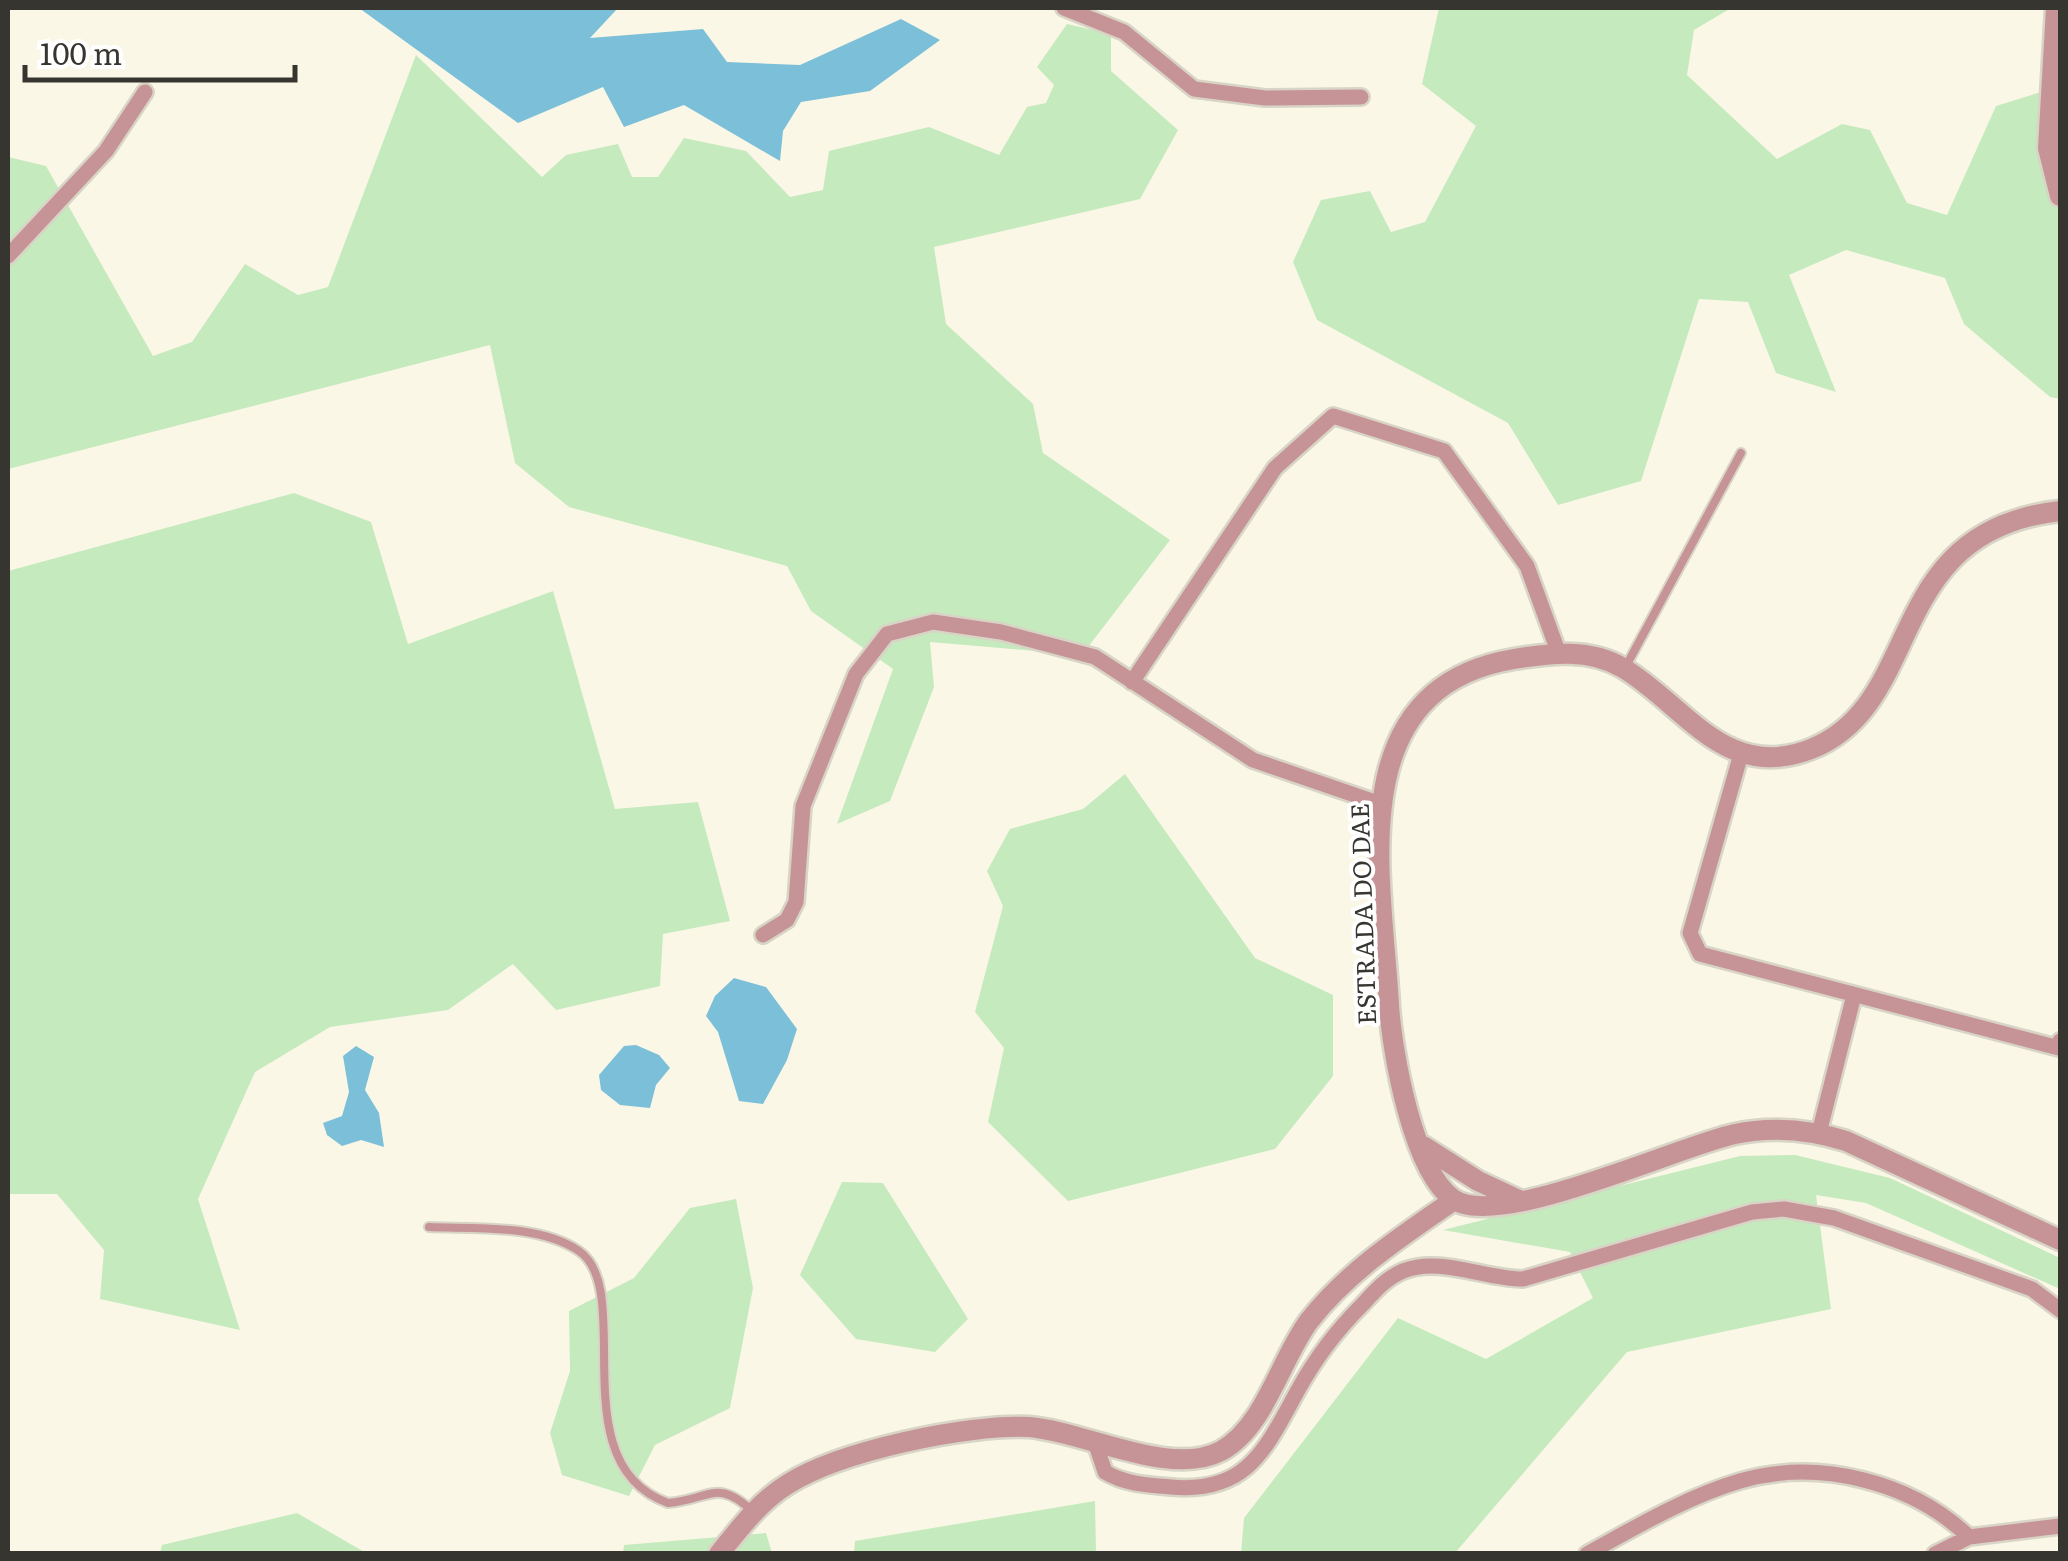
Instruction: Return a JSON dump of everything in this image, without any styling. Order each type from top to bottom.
[{"type":"street","points":[[1064,8],[1124,32],[1194,89],[1265,98],[1361,97]]},
{"type":"street","points":[[2056,8],[2048,148],[2060,196]]},
{"type":"street","points":[[8,256],[106,151],[145,92]]},
{"type":"street","points":[[1132,682],[1274,468],[1333,416],[1444,451],[1527,566],[1558,654]]},
{"type":"street","points":[[2060,511],[2007,523],[1968,545],[1938,572],[1874,695],[1845,732],[1808,751],[1741,754],[1695,910],[1692,945],[1700,954],[1734,967],[2060,1046]]},
{"type":"street","points":[[762,935],[787,920],[796,902],[803,806],[856,674],[888,634],[933,622],[1001,632],[1095,657],[1254,760],[1378,803]]},
{"type":"street","name":"ESTRADA DO DAE","points":[[1454,1200],[1436,1179],[1421,1145],[1400,1086],[1391,1035],[1378,803],[1394,748],[1412,715],[1444,686],[1489,663],[1558,654],[1602,658],[1625,668],[1706,736],[1741,754]]},
{"type":"street","points":[[1819,1133],[1854,995]]},
{"type":"street","points":[[720,1554],[753,1512],[788,1484],[833,1462],[930,1438],[1030,1428],[1171,1458],[1200,1459],[1222,1450],[1256,1415],[1284,1359],[1339,1288],[1454,1200],[1484,1206],[1521,1200],[1631,1170],[1732,1134],[1769,1129],[1819,1133],[2060,1240]]},
{"type":"street","points":[[1421,1145],[1478,1181],[1521,1200]]},
{"type":"street","points":[[1094,1442],[1105,1472],[1116,1479],[1194,1489],[1222,1483],[1245,1470],[1266,1448],[1319,1356],[1349,1318],[1386,1281],[1403,1271],[1444,1267],[1494,1279],[1522,1279],[1752,1212],[1784,1209],[1834,1218],[2032,1289],[2060,1310]]},
{"type":"street","points":[[1587,1554],[1661,1513],[1742,1480],[1808,1473],[1871,1482],[1910,1493],[1941,1510],[1970,1537]]},
{"type":"street","points":[[1934,1554],[1970,1537],[2060,1526]]},
{"type":"lane","points":[[1625,668],[1741,453]]},
{"type":"lane","points":[[429,1227],[550,1237],[589,1260],[600,1285],[610,1432],[624,1466],[643,1490],[668,1503],[720,1491],[738,1497],[753,1512]]},
{"type":"green space","points":[[1439,8],[1731,8],[1694,30],[1687,75],[1777,159],[1842,124],[1870,130],[1907,203],[1947,215],[1996,106],[2060,86],[2060,399],[2050,397],[1964,324],[1945,278],[1846,250],[1789,275],[1836,392],[1776,373],[1748,302],[1699,299],[1641,481],[1558,505],[1508,423],[1317,320],[1293,262],[1321,200],[1370,191],[1391,232],[1425,222],[1476,126],[1422,84]]},
{"type":"green space","points":[[1067,24],[1111,34],[1111,71],[1178,130],[1140,199],[934,247],[946,324],[1033,404],[1043,453],[1170,540],[1082,655],[930,642],[934,687],[890,801],[837,824],[893,669],[811,611],[787,566],[569,507],[515,463],[490,345],[8,469],[8,157],[46,166],[153,356],[192,342],[245,264],[298,295],[328,287],[416,55],[542,177],[566,155],[618,144],[632,177],[658,177],[684,138],[746,151],[790,197],[823,190],[829,151],[929,127],[999,155],[1027,107],[1046,103],[1054,85],[1037,67]]},
{"type":"green space","points":[[294,493],[371,522],[408,644],[553,591],[615,809],[698,802],[730,921],[663,934],[660,986],[556,1010],[513,964],[448,1010],[330,1027],[255,1072],[198,1199],[240,1330],[100,1299],[104,1250],[57,1194],[8,1194],[8,571]]},
{"type":"green space","points":[[1125,774],[1255,958],[1333,995],[1333,1076],[1275,1149],[1068,1201],[988,1122],[1004,1048],[975,1012],[1003,906],[987,871],[1010,829],[1083,809]]},
{"type":"green space","points":[[1795,1155],[1890,1178],[2060,1258],[2060,1289],[1866,1203],[1816,1195],[1831,1309],[1627,1352],[1455,1553],[1241,1554],[1244,1518],[1398,1318],[1486,1359],[1593,1298],[1570,1252],[1443,1230],[1740,1156]]},
{"type":"green space","points":[[842,1182],[883,1183],[968,1319],[935,1352],[856,1339],[800,1275]]},
{"type":"green space","points":[[736,1199],[753,1288],[730,1408],[655,1445],[629,1496],[562,1475],[550,1433],[570,1371],[569,1311],[634,1278],[690,1208]]},
{"type":"green space","points":[[1095,1501],[1096,1553],[854,1553],[855,1541]]},
{"type":"green space","points":[[297,1513],[366,1553],[160,1553],[162,1545]]},
{"type":"green space","points":[[766,1533],[772,1553],[623,1554],[624,1545]]},
{"type":"water","points":[[359,8],[618,8],[590,38],[703,29],[727,62],[800,65],[901,19],[940,40],[870,91],[801,102],[783,131],[780,161],[684,105],[624,127],[603,87],[518,123]]},
{"type":"water","points":[[734,978],[766,987],[797,1029],[787,1060],[763,1104],[739,1101],[718,1032],[706,1016],[715,996]]},
{"type":"water","points":[[636,1045],[659,1055],[670,1068],[656,1085],[650,1108],[620,1105],[601,1090],[599,1075],[624,1046]]},
{"type":"water","points":[[356,1046],[374,1057],[365,1090],[379,1113],[384,1147],[361,1140],[342,1146],[327,1135],[323,1123],[342,1116],[349,1092],[343,1056]]}]
